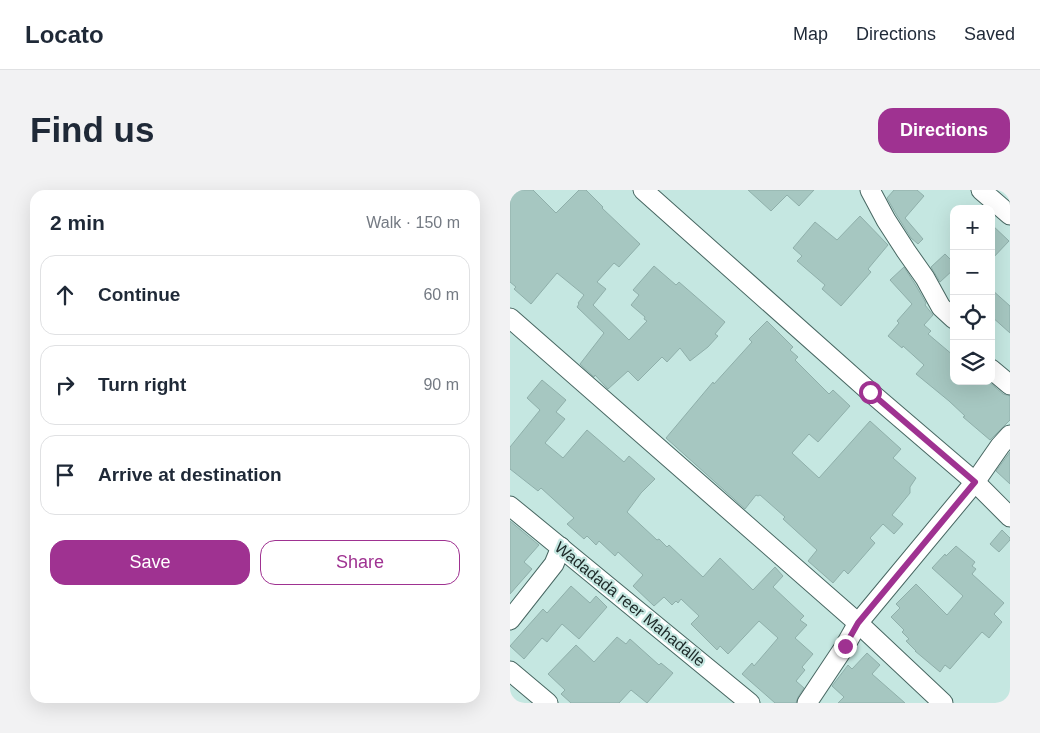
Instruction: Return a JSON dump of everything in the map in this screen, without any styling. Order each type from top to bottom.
[{"type":"street","points":[[643,190],[870,392],[975,482],[1010,517]]},
{"type":"street","points":[[870,190],[886,220],[942,307],[950,315]]},
{"type":"street","points":[[980,190],[1010,215]]},
{"type":"street","points":[[510,318],[858,623],[942,703]]},
{"type":"street","points":[[995,372],[1010,385]]},
{"type":"street","points":[[807,703],[858,623],[975,482],[1010,435]]},
{"type":"street","name":"Wadadada reer Mahadalle","points":[[510,506],[750,703]]},
{"type":"street","points":[[510,620],[554,564],[561,548]]},
{"type":"street","points":[[510,671],[548,703]]},
{"type":"building","points":[[510,190],[533,190],[556,213],[579,190],[586,190],[640,244],[619,267],[614,263],[597,282],[606,289],[593,305],[629,340],[647,321],[631,305],[639,295],[633,290],[654,266],[676,285],[679,282],[725,322],[715,334],[718,336],[708,347],[690,361],[680,348],[667,362],[662,357],[638,381],[628,371],[608,389],[595,375],[594,377],[580,364],[604,333],[577,307],[584,295],[557,273],[531,304],[514,289],[516,287],[510,282]]},
{"type":"building","points":[[748,190],[814,190],[799,206],[787,195],[771,211]]},
{"type":"building","points":[[894,190],[917,190],[924,196],[905,218],[923,239],[918,244],[911,238],[887,198]]},
{"type":"building","points":[[860,216],[888,245],[868,269],[871,272],[841,306],[822,289],[825,285],[797,261],[802,256],[793,248],[815,222],[837,240]]},
{"type":"building","points":[[995,228],[1009,241],[995,256]]},
{"type":"building","points":[[945,254],[950,259],[950,273],[940,282],[931,267]]},
{"type":"building","points":[[904,267],[926,303],[925,305],[933,315],[924,325],[931,331],[928,334],[950,353],[950,385],[993,385],[1003,394],[1010,396],[1010,420],[990,440],[963,417],[965,416],[949,401],[916,374],[924,365],[903,346],[902,348],[888,336],[899,323],[897,321],[912,304],[890,280]]},
{"type":"building","points":[[995,293],[1010,306],[1010,333],[995,320]]},
{"type":"building","points":[[767,321],[793,347],[790,350],[798,357],[795,360],[829,394],[833,390],[850,406],[818,442],[809,434],[792,453],[819,478],[870,421],[901,449],[893,458],[916,478],[910,487],[910,493],[892,515],[903,524],[894,534],[883,524],[870,538],[875,543],[848,574],[844,570],[833,583],[808,561],[817,550],[783,519],[785,517],[760,495],[756,495],[745,509],[666,438],[713,382],[714,384],[752,342],[749,339]]},
{"type":"building","points":[[542,380],[566,400],[556,412],[565,419],[545,443],[563,458],[587,430],[624,462],[629,456],[655,479],[641,493],[627,512],[657,540],[659,539],[667,547],[669,545],[703,577],[720,558],[753,590],[775,567],[783,576],[773,587],[804,616],[800,620],[807,625],[795,638],[813,654],[802,667],[805,670],[796,681],[804,688],[796,703],[775,703],[742,674],[752,663],[754,666],[778,638],[759,621],[728,654],[720,646],[717,650],[691,624],[699,616],[681,599],[678,603],[676,601],[672,605],[664,597],[654,606],[633,586],[643,575],[618,552],[615,556],[599,541],[596,545],[587,536],[584,539],[567,524],[574,518],[541,488],[538,491],[510,469],[510,447],[540,410],[527,398]]},
{"type":"building","points":[[1010,452],[1010,484],[996,471]]},
{"type":"building","points":[[510,521],[539,545],[524,562],[532,569],[510,594]]},
{"type":"building","points":[[1002,530],[1010,540],[999,552],[990,544]]},
{"type":"building","points":[[956,546],[975,562],[972,566],[976,569],[972,574],[1004,603],[994,614],[1002,622],[989,638],[982,632],[950,669],[945,665],[940,672],[906,641],[909,639],[902,632],[904,630],[891,617],[900,608],[896,604],[916,584],[947,615],[963,596],[932,568],[945,554],[946,556]]},
{"type":"building","points":[[571,586],[590,603],[596,596],[607,607],[579,639],[562,624],[547,642],[542,638],[524,659],[510,646],[543,609],[547,613]]},
{"type":"building","points":[[617,637],[626,644],[630,639],[659,665],[661,663],[673,673],[647,703],[631,690],[619,703],[571,703],[561,694],[565,690],[548,674],[576,645],[594,662]]},
{"type":"building","points":[[867,653],[880,665],[872,674],[905,703],[838,703],[844,697],[832,686],[848,665],[852,669]]},
{"type":"route","points":[[845,646],[858,623],[975,482],[870,392]]}]
